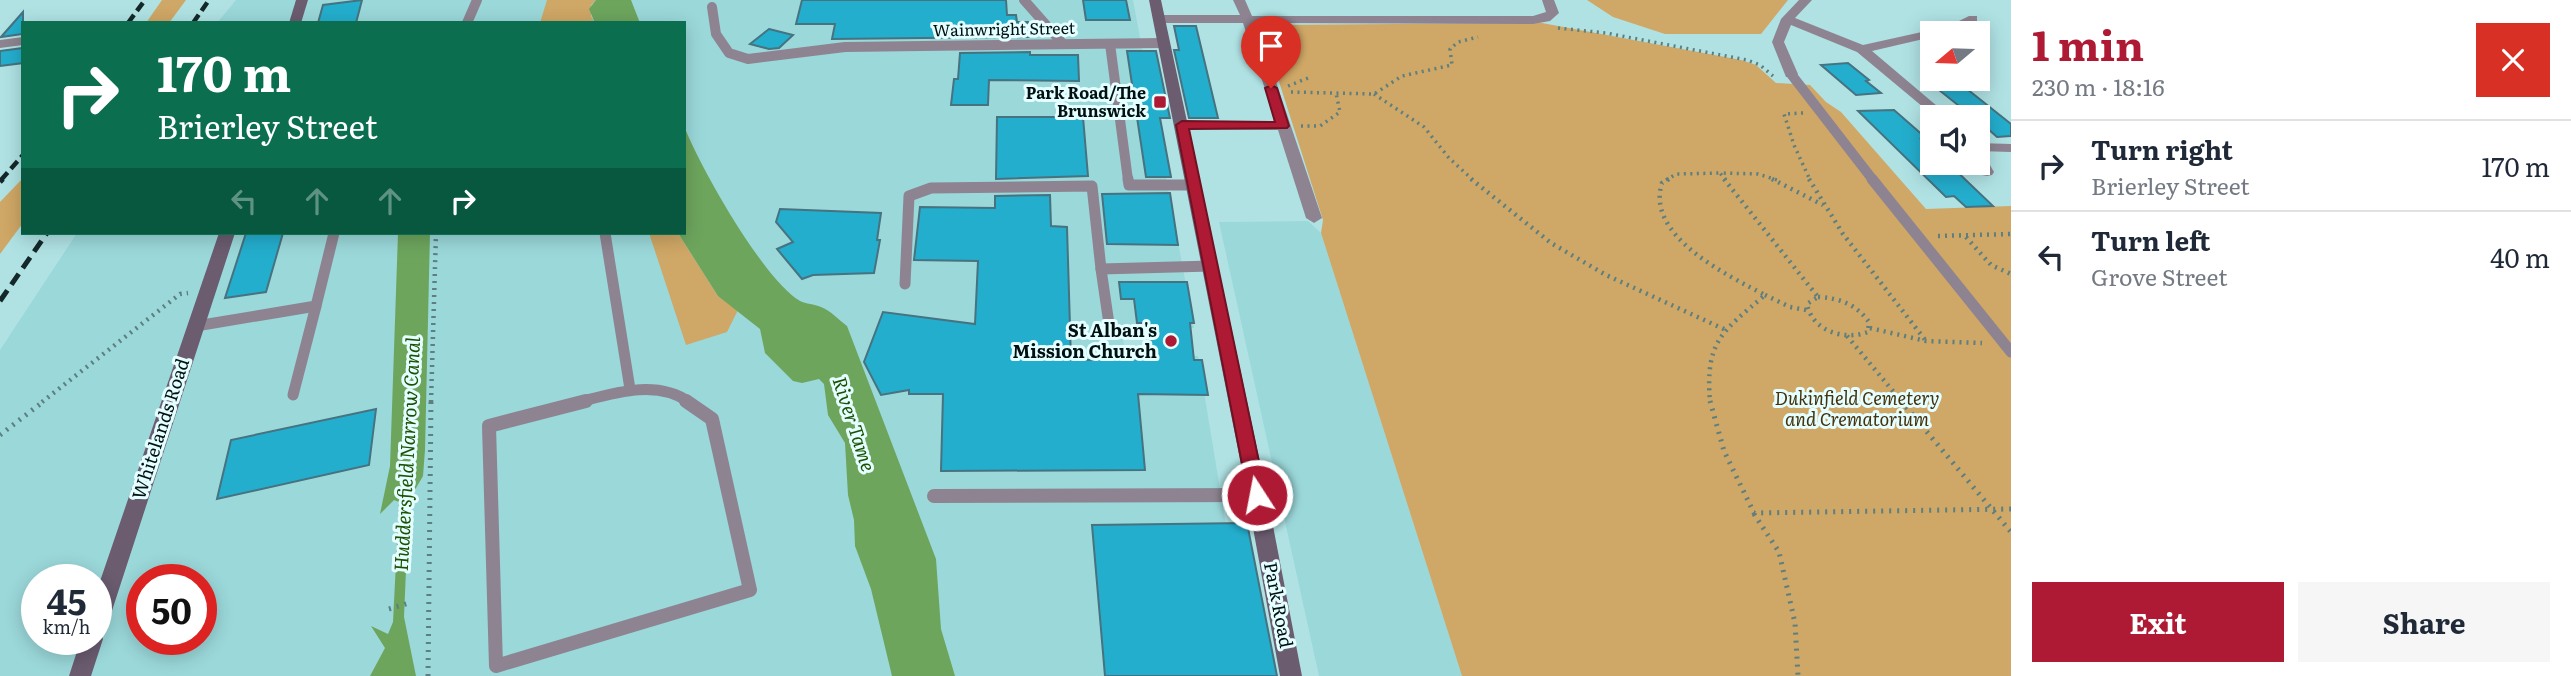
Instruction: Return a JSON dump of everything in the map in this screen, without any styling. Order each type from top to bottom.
[{"type":"main road","points":[[296,21],[302,0]]},
{"type":"main road","name":"Park Road","points":[[1155,0],[1211,266],[1291,676]]},
{"type":"main road","name":"Whitelands Road","points":[[112,578],[226,235]]},
{"type":"main road","points":[[79,676],[86,655]]},
{"type":"street","points":[[1239,0],[1252,28],[1314,218]]},
{"type":"street","points":[[1159,19],[1525,20],[1551,16],[1554,10],[1548,0]]},
{"type":"street","points":[[1793,77],[1778,42],[1787,19],[1806,0]]},
{"type":"street","points":[[1787,19],[1862,49],[1929,105]]},
{"type":"street","points":[[1969,21],[1973,19]]},
{"type":"street","points":[[1862,49],[1920,36]]},
{"type":"street","points":[[0,44],[21,41]]},
{"type":"street","points":[[1182,125],[1283,126]]},
{"type":"street","points":[[1990,147],[2011,148]]},
{"type":"lane","points":[[468,21],[477,0]]},
{"type":"lane","points":[[1024,0],[1063,44]]},
{"type":"lane","name":"Wainwright Street","points":[[712,6],[716,34],[729,53],[748,59],[845,47],[1163,43]]},
{"type":"lane","points":[[1110,44],[1129,184],[1194,185]]},
{"type":"lane","points":[[1793,77],[1818,113],[2007,348]]},
{"type":"lane","points":[[905,284],[909,196],[931,188],[1093,186],[1109,324]]},
{"type":"lane","points":[[293,396],[334,235]]},
{"type":"lane","points":[[606,235],[630,388]]},
{"type":"lane","points":[[1101,269],[1211,266]]},
{"type":"lane","points":[[196,326],[316,306]]},
{"type":"lane","points":[[630,388],[677,394],[712,419],[750,590],[496,666],[489,426],[630,388]]},
{"type":"lane","points":[[934,496],[1257,495]]},
{"type":"path","points":[[1525,20],[1736,57],[1760,65],[1774,77],[1793,77]]},
{"type":"path","points":[[1374,94],[1402,76],[1452,65],[1450,49],[1458,42],[1486,35]]},
{"type":"path","points":[[1308,78],[1284,88],[1290,92],[1374,94],[1424,127],[1449,158],[1488,194],[1551,243],[1606,275],[1726,330]]},
{"type":"path","points":[[1283,126],[1320,126],[1340,112],[1336,93]]},
{"type":"path","points":[[1818,113],[1784,114],[1790,139],[1823,205],[1869,272],[1926,341]]},
{"type":"path","points":[[1823,205],[1782,182],[1758,174],[1720,173],[1676,174],[1662,183],[1657,204],[1671,230],[1703,260],[1765,295],[1790,307],[1806,310],[1816,323],[1847,336],[1863,335],[1870,328]]},
{"type":"path","points":[[1720,173],[1818,297],[1848,303],[1865,315],[1870,328]]},
{"type":"path","points":[[2011,234],[1965,236],[1999,271],[2011,274]]},
{"type":"path","points":[[428,676],[429,484],[436,235]]},
{"type":"path","points":[[0,436],[180,295],[208,288]]},
{"type":"path","points":[[1765,295],[1718,337],[1708,370],[1712,412],[1728,466],[1779,552],[1795,624],[1798,676]]},
{"type":"path","points":[[1806,310],[1807,304],[1818,297]]},
{"type":"path","points":[[1870,328],[1926,341],[2007,348]]},
{"type":"path","points":[[1847,336],[2011,532]]},
{"type":"path","points":[[1754,513],[2011,509]]},
{"type":"path","points":[[389,609],[409,603]]},
{"type":"shaded area","points":[[236,0],[1133,0],[1194,328],[1123,328],[1124,354],[1198,356],[1251,676],[0,676],[0,350],[76,235],[686,235],[686,21],[219,21]]},
{"type":"shaded area","points":[[1308,221],[1321,233],[1462,676],[1319,676],[1219,222]]},
{"type":"green space","points":[[162,0],[186,0],[170,21],[147,21]]},
{"type":"green space","points":[[547,0],[596,0],[591,5],[594,21],[541,21]]},
{"type":"green space","points":[[1587,0],[1788,0],[1761,34],[1665,34],[1613,17]]},
{"type":"green space","name":"Dukinfield Cemetery and Crematorium","points":[[1542,23],[1741,60],[1756,65],[1776,83],[1810,85],[1826,102],[1841,112],[1926,209],[2011,206],[2011,676],[1462,676],[1321,233],[1323,220],[1261,25]]},
{"type":"green space","points":[[21,180],[21,226],[0,254],[0,202]]},
{"type":"green space","points":[[650,235],[679,235],[718,296],[738,310],[727,332],[686,345]]},
{"type":"water","points":[[596,0],[631,0],[639,21],[594,21],[589,9]]},
{"type":"water","name":"River Tame","points":[[686,130],[734,221],[769,270],[785,289],[800,301],[824,308],[847,326],[936,559],[941,629],[955,676],[892,676],[871,589],[855,546],[845,443],[828,415],[824,384],[819,379],[802,383],[793,381],[765,353],[760,329],[718,296],[679,235],[686,235]]},
{"type":"water","name":"Huddersfield Narrow Canal","points":[[398,235],[430,235],[425,450],[423,476],[409,500],[404,617],[416,676],[370,676],[385,648],[371,626],[388,634],[393,622],[399,502],[394,500],[380,514],[390,466]]},
{"type":"building","points":[[362,0],[357,21],[319,21],[323,5]]},
{"type":"building","points":[[802,0],[1006,0],[1007,15],[1016,15],[1017,22],[1028,22],[1029,37],[832,39],[835,24],[796,24]]},
{"type":"building","points":[[1083,0],[1126,0],[1130,20],[1086,20]]},
{"type":"building","points":[[23,12],[21,34],[1,37]]},
{"type":"building","points":[[1174,26],[1196,26],[1218,118],[1189,118],[1174,50],[1179,50]]},
{"type":"building","points":[[769,29],[793,35],[779,48],[769,49],[750,44]]},
{"type":"building","points":[[21,48],[21,63],[0,66],[0,51]]},
{"type":"building","points":[[1127,51],[1156,51],[1170,118],[1160,118],[1171,177],[1146,177]]},
{"type":"building","points":[[1030,52],[1030,55],[1078,55],[1079,81],[989,80],[988,105],[951,105],[954,79],[958,79],[960,53]]},
{"type":"building","points":[[1848,63],[1881,93],[1856,95],[1821,65]]},
{"type":"building","points":[[1940,91],[1970,91],[1987,105],[1958,105]]},
{"type":"building","points":[[1990,107],[2011,124],[2011,136],[1997,137],[1990,131]]},
{"type":"building","points":[[1894,110],[1920,133],[1920,172],[1858,111]]},
{"type":"building","points":[[997,117],[1083,117],[1088,176],[996,179]]},
{"type":"building","points":[[1923,175],[1961,175],[1993,206],[1966,207],[1954,196],[1946,197]]},
{"type":"building","points":[[1170,193],[1178,245],[1107,244],[1102,194]]},
{"type":"building","points":[[1050,195],[1051,226],[1067,227],[1071,360],[1151,359],[1148,323],[1137,323],[1134,299],[1121,299],[1119,282],[1187,282],[1194,323],[1190,323],[1194,360],[1202,360],[1208,395],[1138,394],[1145,470],[941,471],[943,394],[909,394],[909,390],[881,395],[864,362],[883,312],[975,324],[978,261],[914,260],[920,207],[995,208],[995,196]]},
{"type":"building","points":[[780,209],[881,213],[877,240],[880,240],[874,273],[813,275],[802,279],[777,249],[793,242],[776,222]]},
{"type":"building","points":[[245,235],[282,235],[266,292],[225,298]]},
{"type":"building","points":[[376,409],[369,465],[217,499],[231,440]]},
{"type":"building","points":[[1247,523],[1277,676],[1105,676],[1092,525]]},
{"type":"railway","points":[[129,21],[145,0]]},
{"type":"railway","points":[[194,21],[209,0]]},
{"type":"railway","points":[[1,180],[21,157]]},
{"type":"railway","points":[[0,182],[3,179]]},
{"type":"railway","points":[[0,301],[46,235]]},
{"type":"place","name":"Park Road/The Brunswick","points":[[1160,102]]},
{"type":"place","name":"St Alban's Mission Church","points":[[1171,341]]},
{"type":"route","points":[[1257,495],[1182,125],[1283,126],[1271,88]]}]
